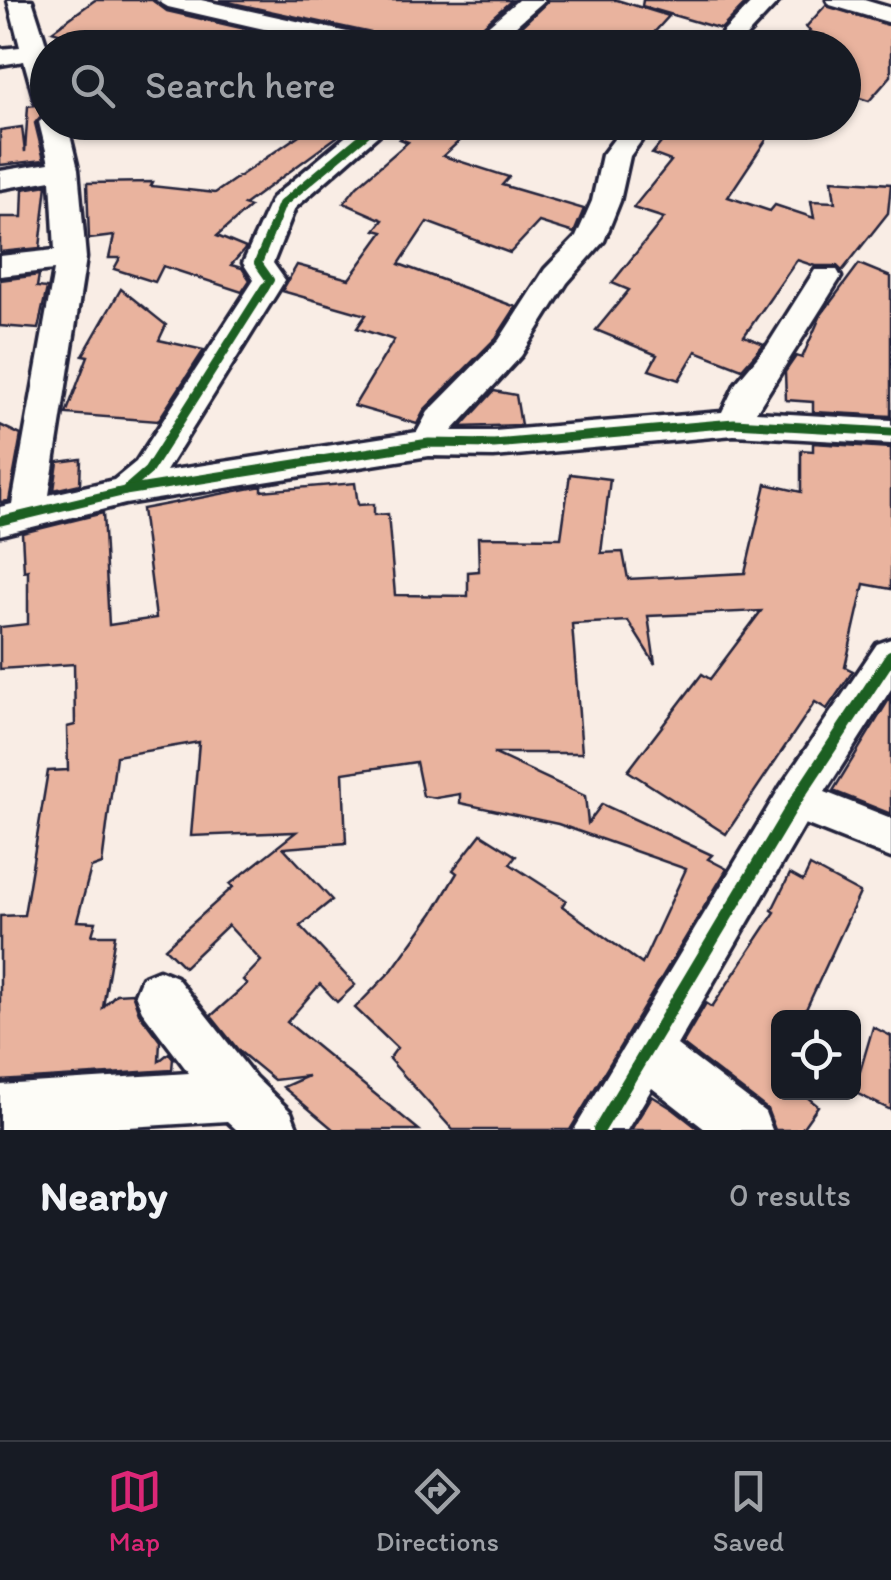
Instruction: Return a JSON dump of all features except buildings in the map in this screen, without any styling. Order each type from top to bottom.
[{"type":"street","points":[[20,0],[30,32]]},
{"type":"street","points":[[168,0],[303,30]]},
{"type":"street","points":[[496,30],[533,0]]},
{"type":"street","points":[[738,30],[768,0]]},
{"type":"street","points":[[839,0],[891,16]]},
{"type":"street","points":[[0,57],[30,53]]},
{"type":"street","points":[[57,140],[64,169],[71,258],[14,518],[125,491],[429,443],[494,444],[734,423],[891,432]]},
{"type":"street","points":[[125,491],[148,471],[270,280],[258,263],[282,204],[358,140]]},
{"type":"street","points":[[429,443],[440,421],[510,348],[556,276],[588,241],[606,201],[616,154],[627,140]]},
{"type":"street","points":[[0,180],[64,169]]},
{"type":"street","points":[[0,266],[71,258]]},
{"type":"street","points":[[734,423],[748,391],[779,354],[826,277]]},
{"type":"street","points":[[600,1130],[796,800],[891,656]]},
{"type":"street","points":[[796,800],[891,838]]},
{"type":"street","points":[[159,994],[237,1095],[273,1130]]},
{"type":"street","points":[[645,1052],[747,1130]]},
{"type":"street","points":[[0,1110],[237,1095]]},
{"type":"cycle path","points":[[125,491],[148,471],[270,280],[258,263],[282,204],[358,140]]},
{"type":"cycle path","points":[[0,521],[125,491],[429,443],[494,444],[734,423],[891,432]]},
{"type":"cycle path","points":[[599,1130],[796,800],[891,656]]}]
